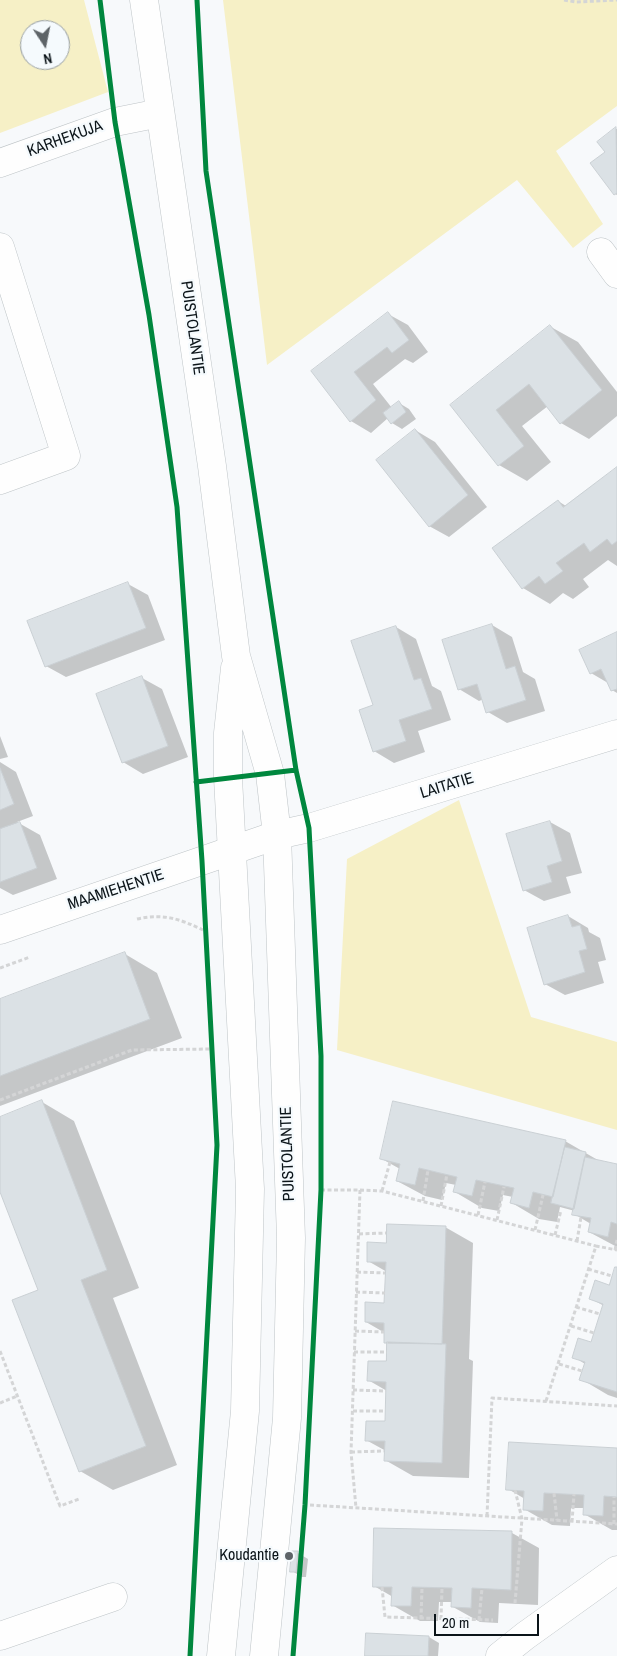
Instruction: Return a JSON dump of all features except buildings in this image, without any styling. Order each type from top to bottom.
[{"type":"main road","name":"PUISTOLANTIE","points":[[144,0],[212,466],[236,656],[270,774],[277,835],[291,1238],[286,1418],[264,1656]]},
{"type":"main road","name":"KARHEKUJA","points":[[0,162],[115,122],[160,113]]},
{"type":"main road","points":[[0,247],[66,456],[0,480]]},
{"type":"main road","points":[[601,252],[617,274]]},
{"type":"main road","name":"PUISTOLANTIE","points":[[221,1656],[245,1411],[250,1189],[228,778],[228,734],[236,656]]},
{"type":"main road","name":"LAITATIE","points":[[232,850],[617,734]]},
{"type":"main road","name":"MAAMIEHENTIE","points":[[0,930],[124,887],[150,880],[232,850]]},
{"type":"main road","points":[[500,1656],[617,1570]]},
{"type":"main road","points":[[0,1636],[113,1597]]},
{"type":"path","points":[[564,0],[576,2],[617,0]]},
{"type":"path","points":[[134,920],[149,917],[180,919],[206,931]]},
{"type":"path","points":[[205,922],[206,931]]},
{"type":"path","points":[[0,968],[36,954]]},
{"type":"path","points":[[212,1040],[212,1059]]},
{"type":"path","points":[[0,1100],[132,1050],[212,1049]]},
{"type":"path","points":[[382,1191],[390,1162]]},
{"type":"path","points":[[423,1201],[428,1170]]},
{"type":"path","points":[[441,1206],[447,1174]]},
{"type":"path","points":[[320,1200],[321,1180]]},
{"type":"path","points":[[478,1215],[485,1182]]},
{"type":"path","points":[[497,1220],[504,1187]]},
{"type":"path","points":[[321,1190],[382,1191],[616,1250],[617,1240]]},
{"type":"path","points":[[356,1508],[351,1452],[360,1190]]},
{"type":"path","points":[[536,1230],[543,1195]]},
{"type":"path","points":[[555,1235],[561,1210]]},
{"type":"path","points":[[577,1241],[582,1217]]},
{"type":"path","points":[[358,1234],[386,1233]]},
{"type":"path","points":[[546,1401],[596,1246]]},
{"type":"path","points":[[588,1269],[612,1276]]},
{"type":"path","points":[[357,1272],[386,1273]]},
{"type":"path","points":[[356,1292],[385,1292]]},
{"type":"path","points":[[576,1307],[600,1314]]},
{"type":"path","points":[[570,1326],[594,1333]]},
{"type":"path","points":[[355,1331],[384,1332]]},
{"type":"path","points":[[0,1351],[60,1506],[79,1499]]},
{"type":"path","points":[[354,1352],[387,1352]]},
{"type":"path","points":[[559,1364],[582,1371]]},
{"type":"path","points":[[353,1390],[386,1391]]},
{"type":"path","points":[[0,1403],[17,1396]]},
{"type":"path","points":[[487,1516],[492,1398],[617,1406]]},
{"type":"path","points":[[352,1411],[385,1411]]},
{"type":"path","points":[[351,1452],[384,1452]]},
{"type":"path","points":[[515,1490],[522,1519],[515,1612]]},
{"type":"path","points":[[554,1493],[557,1520]]},
{"type":"path","points":[[572,1522],[574,1494]]},
{"type":"path","points":[[305,1505],[615,1524],[614,1497]]},
{"type":"path","points":[[382,1587],[385,1617],[496,1620]]},
{"type":"path","points":[[422,1587],[422,1618]]},
{"type":"path","points":[[441,1619],[442,1588]]},
{"type":"path","points":[[479,1620],[482,1588]]},
{"type":"shaded area","points":[[0,0],[84,0],[108,92],[0,133]]},
{"type":"shaded area","points":[[223,0],[617,0],[617,106],[556,151],[603,224],[573,248],[517,180],[267,365]]},
{"type":"shaded area","points":[[459,800],[531,1017],[617,1042],[617,1130],[337,1050],[347,859]]},
{"type":"cycle path","points":[[100,0],[115,122],[149,315],[177,507],[202,861],[217,1145],[190,1656]]},
{"type":"cycle path","points":[[197,0],[206,171],[296,770],[309,828],[321,1056],[321,1190],[305,1505],[293,1656]]},
{"type":"cycle path","points":[[196,782],[296,770]]},
{"type":"place","name":"Koudantie","points":[[289,1556]]}]
